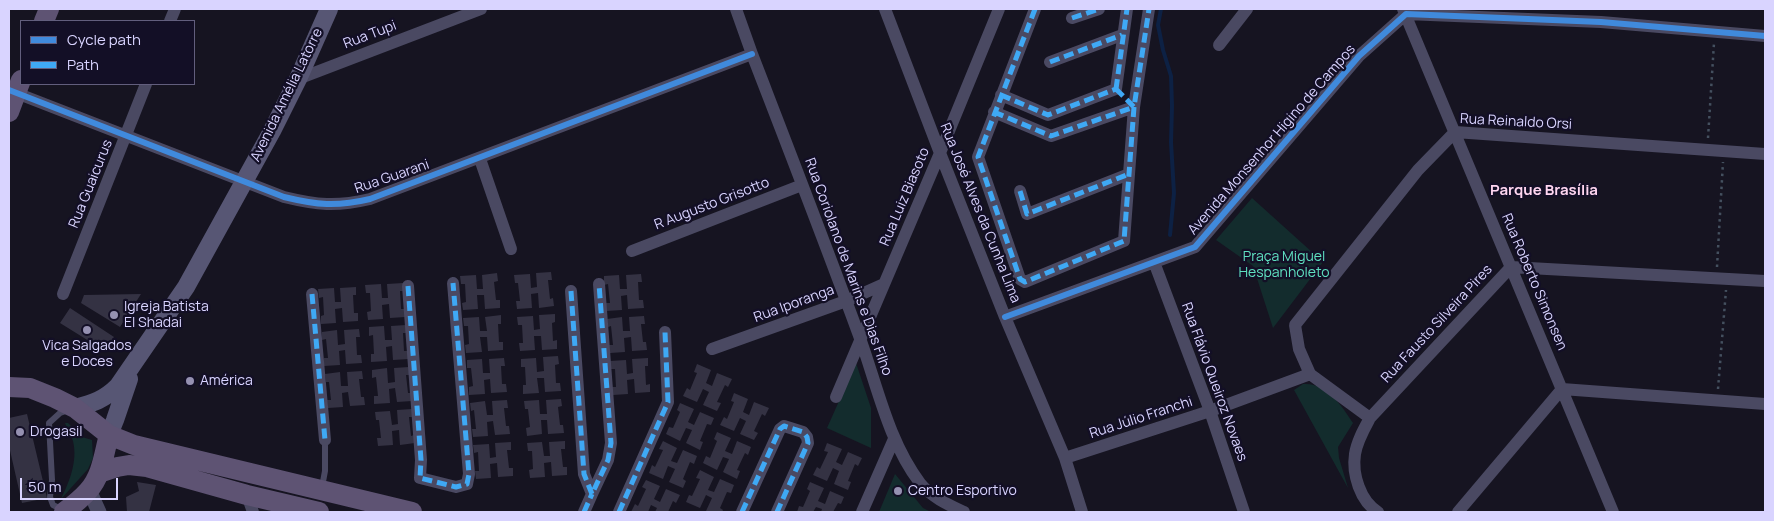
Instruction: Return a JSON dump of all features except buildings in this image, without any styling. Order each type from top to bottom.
[{"type":"main road","name":"Avenida Amélia Latorre","points":[[75,408],[107,397],[118,386],[186,287],[272,131],[298,79],[329,9]]},
{"type":"main road","points":[[9,112],[16,88]]},
{"type":"main road","name":"Avenida Amélia Latorre","points":[[101,429],[115,420],[136,359]]},
{"type":"main road","points":[[9,387],[30,388],[75,408],[101,429],[134,445],[412,512]]},
{"type":"main road","points":[[94,482],[101,429]]},
{"type":"main road","points":[[64,512],[94,482],[117,466],[128,465],[147,467],[250,504],[319,512]]},
{"type":"main road","points":[[250,504],[257,485],[274,478]]},
{"type":"street","name":"Rua Tupi","points":[[298,79],[481,9]]},
{"type":"street","name":"Rua Coriolano de Marins e Dias Filho","points":[[736,9],[861,340],[894,439],[925,489],[935,497],[964,512]]},
{"type":"street","name":"Rua José Alves da Cunha Lima","points":[[885,9],[1005,317],[1065,458],[1082,512]]},
{"type":"street","name":"Rua Luiz Biasoto","points":[[836,397],[999,9]]},
{"type":"street","points":[[1035,9],[978,158],[1020,279],[1025,282],[1124,241],[1134,107],[1149,9]]},
{"type":"street","points":[[1072,18],[1099,9]]},
{"type":"street","points":[[1116,89],[1127,9]]},
{"type":"street","points":[[1219,45],[1247,9]]},
{"type":"street","points":[[1404,11],[1601,22],[1765,36]]},
{"type":"street","name":"Rua Roberto Simonsen","points":[[1404,11],[1613,512]]},
{"type":"street","name":"Avenida Monsenhor Higino de Campos","points":[[1005,317],[1195,247],[1359,56],[1404,11]]},
{"type":"street","points":[[1050,62],[1122,35]]},
{"type":"street","name":"Rua Guarani","points":[[16,88],[125,137],[284,198],[309,204],[330,206],[370,199],[480,159],[752,54]]},
{"type":"street","name":"Rua Guaicurus","points":[[63,294],[146,85]]},
{"type":"street","points":[[1001,96],[1048,115],[1116,89]]},
{"type":"street","points":[[1116,89],[1134,107]]},
{"type":"street","points":[[994,112],[1050,136],[1134,107]]},
{"type":"street","name":"Rua Reinaldo Orsi","points":[[1310,374],[1299,350],[1295,325],[1418,170],[1455,132],[1765,154]]},
{"type":"street","points":[[480,159],[511,249]]},
{"type":"street","points":[[1020,191],[1027,214],[1129,174]]},
{"type":"street","name":"R Augusto Grisotto","points":[[632,251],[802,185]]},
{"type":"street","name":"Rua Flávio Queiroz Novaes","points":[[1154,262],[1210,411],[1244,512]]},
{"type":"street","name":"Rua Fausto Silveira Pires","points":[[1372,511],[1359,488],[1355,468],[1355,454],[1370,418],[1511,267],[1765,281]]},
{"type":"street","points":[[408,286],[421,460],[420,478],[456,487],[467,484],[469,474],[453,283]]},
{"type":"street","points":[[584,512],[608,460],[611,443],[599,284]]},
{"type":"street","name":"Rua Iporanga","points":[[712,350],[846,301],[884,284]]},
{"type":"street","points":[[570,291],[584,474],[592,494]]},
{"type":"street","points":[[312,294],[325,440]]},
{"type":"street","points":[[619,512],[668,402],[665,332]]},
{"type":"street","points":[[1310,374],[1370,418]]},
{"type":"street","name":"Rua Júlio Franchi","points":[[1065,458],[1210,411],[1310,374]]},
{"type":"street","points":[[1458,512],[1562,389],[1765,404]]},
{"type":"street","points":[[742,512],[780,429],[784,426],[803,432],[807,437],[808,443],[777,512]]},
{"type":"street","points":[[862,512],[894,439]]},
{"type":"street","points":[[94,482],[99,512]]},
{"type":"lane","points":[[64,512],[53,505],[50,497],[52,480],[49,423],[60,413],[75,408]]},
{"type":"lane","points":[[321,491],[325,471],[325,440]]},
{"type":"path","points":[[1707,150],[1715,32]]},
{"type":"path","points":[[1717,401],[1722,278],[1724,151]]},
{"type":"green space","name":"Praça Miguel Hespanholeto","points":[[1252,198],[1323,262],[1273,328],[1253,266],[1216,240]]},
{"type":"green space","points":[[856,363],[871,408],[871,448],[827,428]]},
{"type":"green space","points":[[1303,384],[1311,384],[1326,391],[1344,409],[1353,423],[1338,447],[1339,458],[1348,488],[1294,390]]},
{"type":"green space","points":[[65,423],[68,423],[82,437],[92,440],[93,458],[88,469],[61,499],[74,464],[73,441]]},
{"type":"green space","name":"Centro Esportivo","points":[[895,474],[923,508],[931,512],[879,512]]},
{"type":"waterway","points":[[1161,9],[1158,25],[1171,76],[1171,142],[1174,193],[1170,235]]},
{"type":"marked path","points":[[1035,9],[978,157],[1020,279],[1025,282],[1124,241],[1134,107],[1149,9]]},
{"type":"marked path","points":[[1072,18],[1099,9]]},
{"type":"marked path","points":[[1116,89],[1127,9]]},
{"type":"marked path","points":[[1050,62],[1122,35]]},
{"type":"marked path","points":[[1116,89],[1134,107]]},
{"type":"marked path","points":[[1001,95],[1048,115],[1116,89]]},
{"type":"marked path","points":[[994,112],[1051,136],[1134,107]]},
{"type":"marked path","points":[[1020,191],[1027,214],[1129,174]]},
{"type":"marked path","points":[[408,286],[421,460],[420,478],[456,487],[467,484],[469,474],[453,283]]},
{"type":"marked path","points":[[571,291],[584,474],[592,494],[608,460],[611,443],[599,284]]},
{"type":"marked path","points":[[312,294],[325,440]]},
{"type":"marked path","points":[[619,512],[668,402],[665,332]]},
{"type":"marked path","points":[[742,512],[780,429],[784,426],[803,432],[807,437],[808,443],[777,512]]},
{"type":"marked path","points":[[584,512],[592,494]]},
{"type":"cycle path","points":[[1005,317],[1195,247],[1359,56],[1406,14],[1601,22],[1765,36]]},
{"type":"cycle path","points":[[9,90],[284,197],[307,202],[337,204],[370,199],[752,54]]},
{"type":"place","name":"Igreja Batista El Shadai","points":[[114,315]]},
{"type":"place","name":"Vica Salgados e Doces","points":[[87,330]]},
{"type":"place","name":"América","points":[[190,381]]},
{"type":"place","name":"Drogasil","points":[[20,432]]},
{"type":"place","name":"Centro Esportivo","points":[[898,491]]},
{"type":"district","name":"Parque Brasília","points":[[1544,191]]}]
